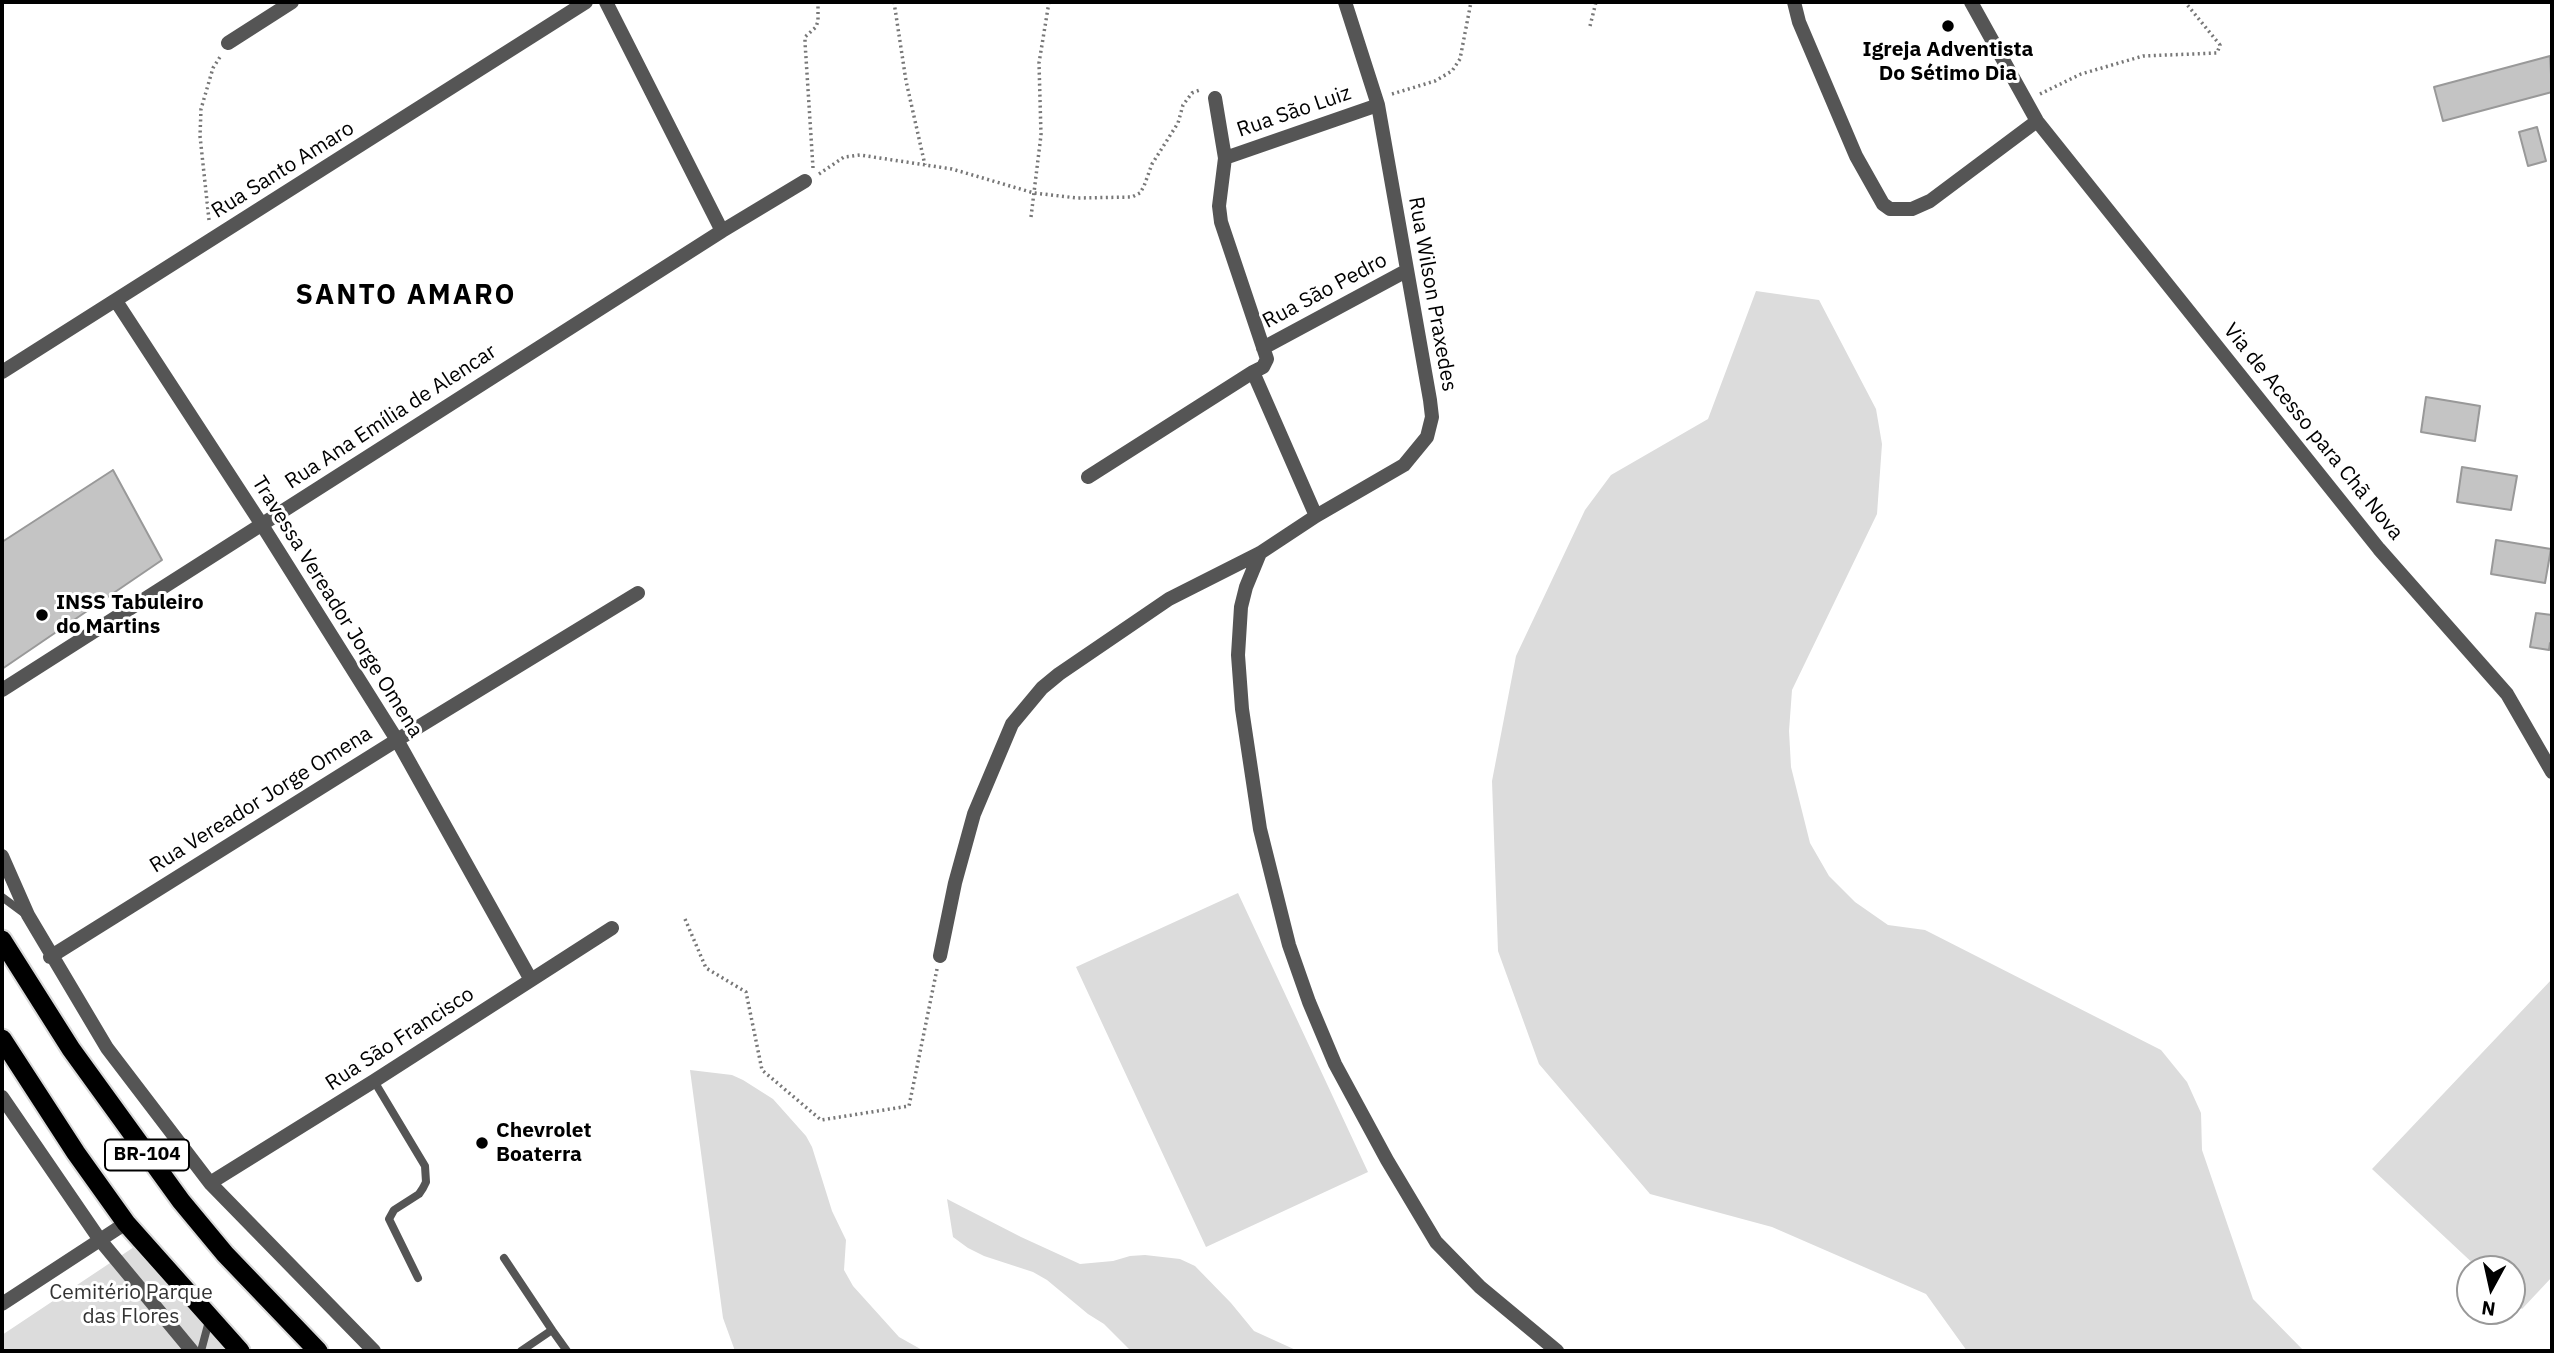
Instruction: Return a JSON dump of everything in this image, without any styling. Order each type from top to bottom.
[{"type":"highway","name":"BR-104","points":[[2,940],[71,1049],[181,1201],[225,1254],[317,1351]]},
{"type":"highway","name":"BR-104","points":[[2,1039],[60,1130],[126,1223],[240,1351]]},
{"type":"street","points":[[229,43],[292,2]]},
{"type":"street","name":"Rua Santo Amaro","points":[[2,372],[586,2]]},
{"type":"street","points":[[606,2],[722,231]]},
{"type":"street","name":"Rua Wilson Praxedes","points":[[940,956],[955,883],[974,814],[1012,724],[1024,709],[1059,674],[1169,599],[1260,553],[1316,516],[1404,466],[1427,437],[1432,417],[1430,400],[1377,102],[1345,2]]},
{"type":"street","points":[[1794,2],[1798,22],[1856,156],[1883,204],[1890,209],[1902,210],[1922,205],[2037,121]]},
{"type":"street","name":"Via de Acesso para Chã Nova","points":[[1970,2],[2037,121],[2379,550],[2507,694],[2552,772]]},
{"type":"street","points":[[1088,477],[1266,363],[1221,222],[1219,206],[1225,158],[1215,99]]},
{"type":"street","name":"Rua São Luiz","points":[[1225,158],[1377,102]]},
{"type":"street","name":"Rua Ana Emília de Alencar","points":[[2,690],[722,231],[805,181]]},
{"type":"street","name":"Rua São Pedro","points":[[1263,348],[1406,271]]},
{"type":"street","name":"Travessa Vereador Jorge Omena","points":[[116,302],[262,525],[397,740],[531,980]]},
{"type":"street","points":[[1253,372],[1316,516]]},
{"type":"street","points":[[1260,553],[1241,607],[1238,655],[1242,709],[1263,842],[1290,945],[1309,1002],[1335,1064],[1387,1160],[1436,1242],[1480,1287],[1557,1351]]},
{"type":"street","name":"Rua Vereador Jorge Omena","points":[[50,957],[638,593]]},
{"type":"street","points":[[2,856],[50,957],[107,1048],[210,1183],[374,1351]]},
{"type":"street","name":"Rua São Francisco","points":[[210,1183],[612,928]]},
{"type":"street","points":[[2,1097],[100,1240],[192,1351]]},
{"type":"street","points":[[2,1304],[126,1223]]},
{"type":"lane","points":[[2,897],[28,915]]},
{"type":"lane","points":[[374,1081],[425,1166],[426,1182],[419,1194],[394,1210],[389,1219],[418,1278]]},
{"type":"lane","points":[[504,1258],[567,1351]]},
{"type":"lane","points":[[201,1351],[210,1318]]},
{"type":"lane","points":[[521,1351],[552,1330]]},
{"type":"path","points":[[818,2],[816,27],[805,37],[814,178],[844,157],[860,155],[952,169],[1034,193],[1077,198],[1132,197],[1140,193],[1152,164],[1178,123],[1183,105],[1192,93],[1201,89],[1211,91],[1215,99]]},
{"type":"path","points":[[894,2],[906,81],[925,165]]},
{"type":"path","points":[[1031,217],[1041,135],[1039,63],[1048,2]]},
{"type":"path","points":[[1377,102],[1436,81],[1452,71],[1460,60],[1471,2]]},
{"type":"path","points":[[1590,26],[1596,2]]},
{"type":"path","points":[[2026,102],[2081,74],[2143,56],[2217,53],[2220,46],[2186,2]]},
{"type":"path","points":[[211,240],[201,109],[213,68],[229,43]]},
{"type":"path","points":[[685,919],[706,968],[746,992],[762,1070],[821,1120],[909,1106],[940,956]]},
{"type":"green space","points":[[1756,291],[1819,300],[1876,409],[1882,444],[1877,514],[1792,690],[1789,731],[1791,767],[1810,843],[1829,876],[1855,902],[1888,925],[1925,930],[2161,1050],[2187,1082],[2201,1113],[2202,1150],[2253,1299],[2304,1351],[1967,1351],[1926,1294],[1772,1227],[1650,1194],[1539,1064],[1498,951],[1492,781],[1516,656],[1585,510],[1611,475],[1708,419]]},
{"type":"green space","points":[[1238,893],[1368,1172],[1206,1247],[1076,967]]},
{"type":"green space","points":[[2552,979],[2552,1277],[2526,1305],[2526,1255],[2464,1255],[2372,1169]]},
{"type":"green space","points":[[690,1070],[732,1075],[743,1080],[773,1099],[806,1136],[832,1211],[846,1240],[844,1270],[853,1286],[899,1337],[924,1351],[735,1351],[723,1318]]},
{"type":"green space","points":[[947,1199],[1080,1264],[1145,1255],[1180,1259],[1195,1266],[1254,1331],[1298,1351],[1131,1351],[1104,1324],[1047,1280],[1033,1272],[984,1256],[953,1237]]},
{"type":"green space","name":"Cemitério Parque das Flores","points":[[137,1245],[236,1351],[2,1351],[2,1335]]},
{"type":"building","points":[[2550,56],[2552,92],[2443,121],[2434,87]]},
{"type":"building","points":[[2537,127],[2546,161],[2528,166],[2519,132]]},
{"type":"building","points":[[2426,397],[2480,406],[2475,441],[2421,432]]},
{"type":"building","points":[[2462,467],[2517,476],[2511,510],[2457,502]]},
{"type":"building","name":"INSS Tabuleiro do Martins","points":[[113,470],[162,560],[2,669],[2,542]]},
{"type":"building","points":[[2496,540],[2551,549],[2545,583],[2491,574]]},
{"type":"building","points":[[2536,613],[2552,615],[2552,644],[2550,643],[2549,650],[2530,647]]},
{"type":"place","name":"Igreja Adventista Do Sétimo Dia","points":[[1948,26]]},
{"type":"place","name":"INSS Tabuleiro do Martins","points":[[42,615]]},
{"type":"place","name":"Chevrolet Boaterra","points":[[482,1143]]},
{"type":"district","name":"SANTO AMARO","points":[[406,296]]}]
